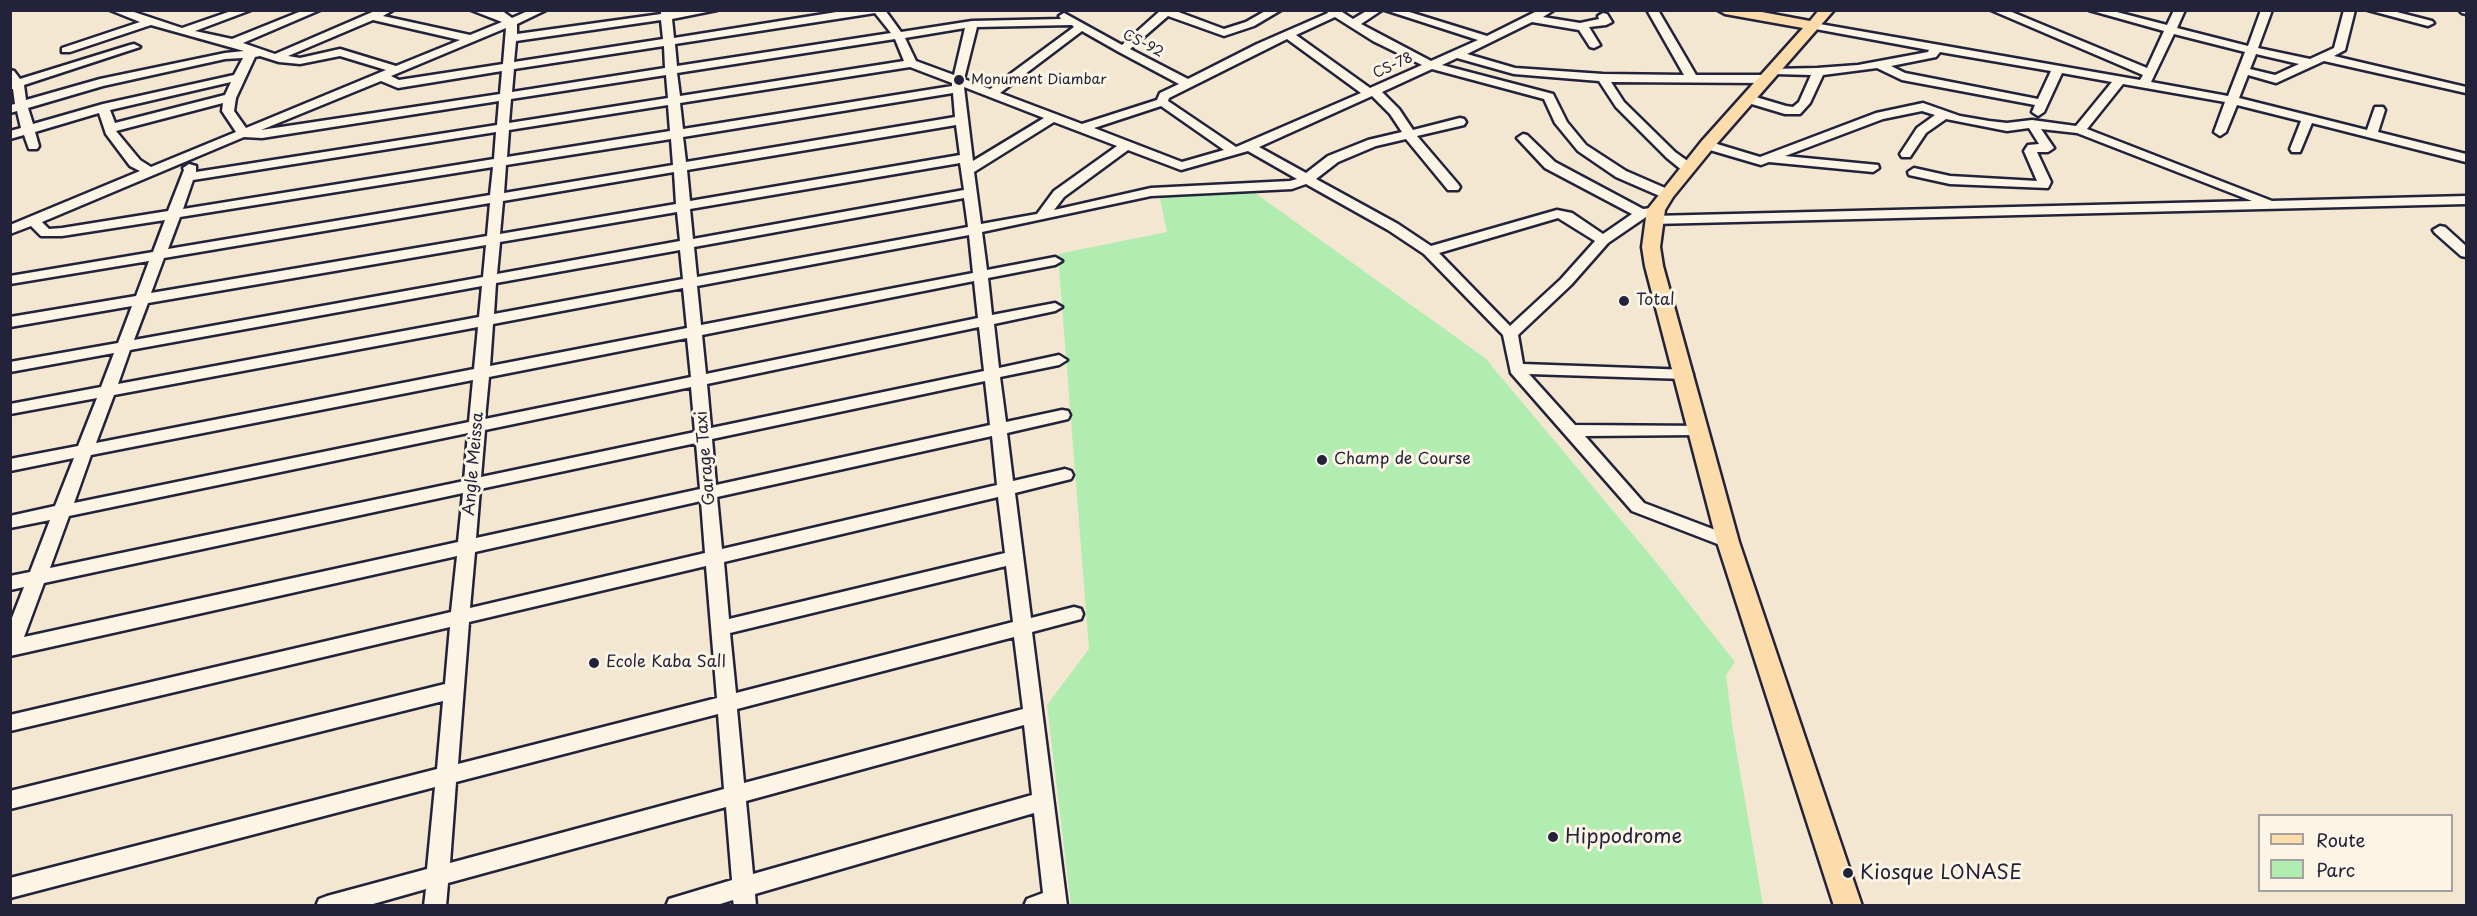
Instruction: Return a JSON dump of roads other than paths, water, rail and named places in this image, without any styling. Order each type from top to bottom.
[{"type":"main road","points":[[1725,10],[1820,18]]},
{"type":"main road","points":[[1820,18],[1707,145],[1654,210],[1652,247],[1654,266],[1685,374],[1728,542],[1848,906]]},
{"type":"street","points":[[115,10],[139,18],[155,16],[183,32],[233,43],[255,54]]},
{"type":"street","points":[[183,32],[246,10]]},
{"type":"street","points":[[233,43],[315,10]]},
{"type":"street","points":[[275,58],[388,10]]},
{"type":"street","points":[[476,10],[495,12],[511,31]]},
{"type":"street","points":[[511,31],[541,10]]},
{"type":"street","points":[[10,230],[472,39],[511,31],[712,10]]},
{"type":"street","points":[[382,76],[398,84],[873,10]]},
{"type":"street","points":[[879,10],[899,36],[911,63]]},
{"type":"street","points":[[979,10],[992,23]]},
{"type":"street","name":"CS-92","points":[[1057,10],[1123,50],[1187,83]]},
{"type":"street","points":[[1224,33],[1250,24],[1276,10]]},
{"type":"street","points":[[1353,24],[1377,10]]},
{"type":"street","points":[[1390,10],[1488,40]]},
{"type":"street","name":"CS-78","points":[[1181,166],[1249,147],[1488,40],[1548,10]]},
{"type":"street","points":[[1652,10],[1692,79]]},
{"type":"street","points":[[2094,10],[2252,50],[2316,60],[2466,90]]},
{"type":"street","points":[[2147,79],[2180,10]]},
{"type":"street","points":[[2220,132],[2267,10]]},
{"type":"street","points":[[2245,71],[2276,79],[2339,50],[2350,10]]},
{"type":"street","points":[[2373,10],[2428,23]]},
{"type":"street","points":[[1123,50],[1167,11],[1261,46]]},
{"type":"street","points":[[1083,128],[1163,99],[1187,83],[1333,12],[1430,65],[1549,97],[1561,123],[1582,148],[1621,174],[1654,210]]},
{"type":"street","points":[[2003,12],[2147,79],[2466,158]]},
{"type":"street","name":"Garage Taxi","points":[[666,14],[744,896]]},
{"type":"street","points":[[66,50],[155,16]]},
{"type":"street","points":[[1532,19],[1583,27],[1585,24],[1606,22],[1603,16]]},
{"type":"street","points":[[373,17],[472,39]]},
{"type":"street","points":[[1820,18],[1936,48],[2120,80],[2147,79]]},
{"type":"street","points":[[255,54],[239,77],[230,98],[228,111],[236,125],[245,134],[262,134],[972,24],[1077,24]]},
{"type":"street","points":[[972,24],[958,85],[1043,801],[1049,904]]},
{"type":"street","points":[[992,93],[1077,24]]},
{"type":"street","points":[[1583,27],[1594,45]]},
{"type":"street","name":"Angle Meissa","points":[[435,906],[511,31]]},
{"type":"street","points":[[1288,34],[1372,92],[1395,112],[1420,150],[1453,187]]},
{"type":"street","points":[[33,146],[30,129],[16,107],[13,81],[134,47]]},
{"type":"street","points":[[1455,54],[1514,71],[1603,78],[1692,79],[1818,72],[1880,65],[1932,55],[1936,48]]},
{"type":"street","points":[[16,107],[162,69],[225,56],[255,54],[300,61],[340,52],[398,70]]},
{"type":"street","points":[[188,177],[911,63],[958,85],[992,93],[1181,166],[1181,190]]},
{"type":"street","points":[[1880,65],[1902,76],[2042,104]]},
{"type":"street","points":[[2032,124],[2057,70]]},
{"type":"street","points":[[1749,99],[1796,111],[1804,103],[1818,72]]},
{"type":"street","points":[[2436,72],[2451,87]]},
{"type":"street","points":[[10,135],[103,108],[239,77]]},
{"type":"street","points":[[1603,78],[1620,104],[1671,155],[1688,168]]},
{"type":"street","points":[[2079,130],[2120,80]]},
{"type":"street","points":[[33,221],[46,233],[62,232],[677,133],[958,85]]},
{"type":"street","points":[[111,128],[198,104],[230,98]]},
{"type":"street","points":[[1163,99],[1234,152]]},
{"type":"street","points":[[1768,159],[1809,141],[1916,106],[1923,106],[1944,114],[1989,125],[2007,127],[2032,124],[2079,130],[2274,205]]},
{"type":"street","points":[[103,108],[111,128],[110,131],[135,163],[152,173]]},
{"type":"street","points":[[2372,133],[2379,110]]},
{"type":"street","points":[[1906,154],[1921,131],[1944,114]]},
{"type":"street","points":[[10,322],[684,206],[967,164],[1054,117]]},
{"type":"street","points":[[2296,149],[2308,118]]},
{"type":"street","points":[[10,280],[962,120]]},
{"type":"street","points":[[10,410],[974,230],[1151,192],[1274,188],[1306,180],[1333,159],[1372,143],[1460,122]]},
{"type":"street","points":[[1914,172],[1950,180],[2043,184],[2030,151],[2032,148],[2048,148],[2032,124]]},
{"type":"street","points":[[1523,138],[1550,165],[1654,210],[2274,205],[2466,200]]},
{"type":"street","points":[[1042,217],[1059,194],[1127,145]]},
{"type":"street","points":[[1707,145],[1755,160],[1768,159],[1873,168]]},
{"type":"street","points":[[1249,147],[1384,221],[1429,251],[1510,334],[1516,369],[1638,507],[1728,542]]},
{"type":"street","points":[[11,648],[191,169],[181,160]]},
{"type":"street","points":[[10,367],[970,193]]},
{"type":"street","points":[[1510,334],[1566,282],[1603,240],[1654,210]]},
{"type":"street","points":[[1429,251],[1472,241],[1557,214],[1567,216],[1603,240]]},
{"type":"street","points":[[2440,230],[2466,253]]},
{"type":"street","points":[[10,465],[1055,261]]},
{"type":"street","points":[[10,522],[1055,308]]},
{"type":"street","points":[[10,583],[1059,360]]},
{"type":"street","points":[[1516,369],[1685,374]]},
{"type":"street","points":[[11,648],[1062,415]]},
{"type":"street","points":[[1571,431],[1699,430]]},
{"type":"street","points":[[10,723],[1065,475]]},
{"type":"street","points":[[721,628],[1014,557]]},
{"type":"street","points":[[10,888],[1074,614]]},
{"type":"street","points":[[10,800],[454,690]]},
{"type":"street","points":[[327,906],[1033,714]]},
{"type":"street","points":[[677,906],[744,896],[1043,801]]},
{"type":"place","name":"Monument Diambar","points":[[959,80]]},
{"type":"place","name":"Total","points":[[1624,301]]},
{"type":"place","name":"Champ de Course","points":[[1322,460]]},
{"type":"place","name":"Ecole Kaba Sall","points":[[594,663]]},
{"type":"place","name":"Hippodrome","points":[[1553,837]]},
{"type":"place","name":"Kiosque LONASE","points":[[1848,873]]}]
